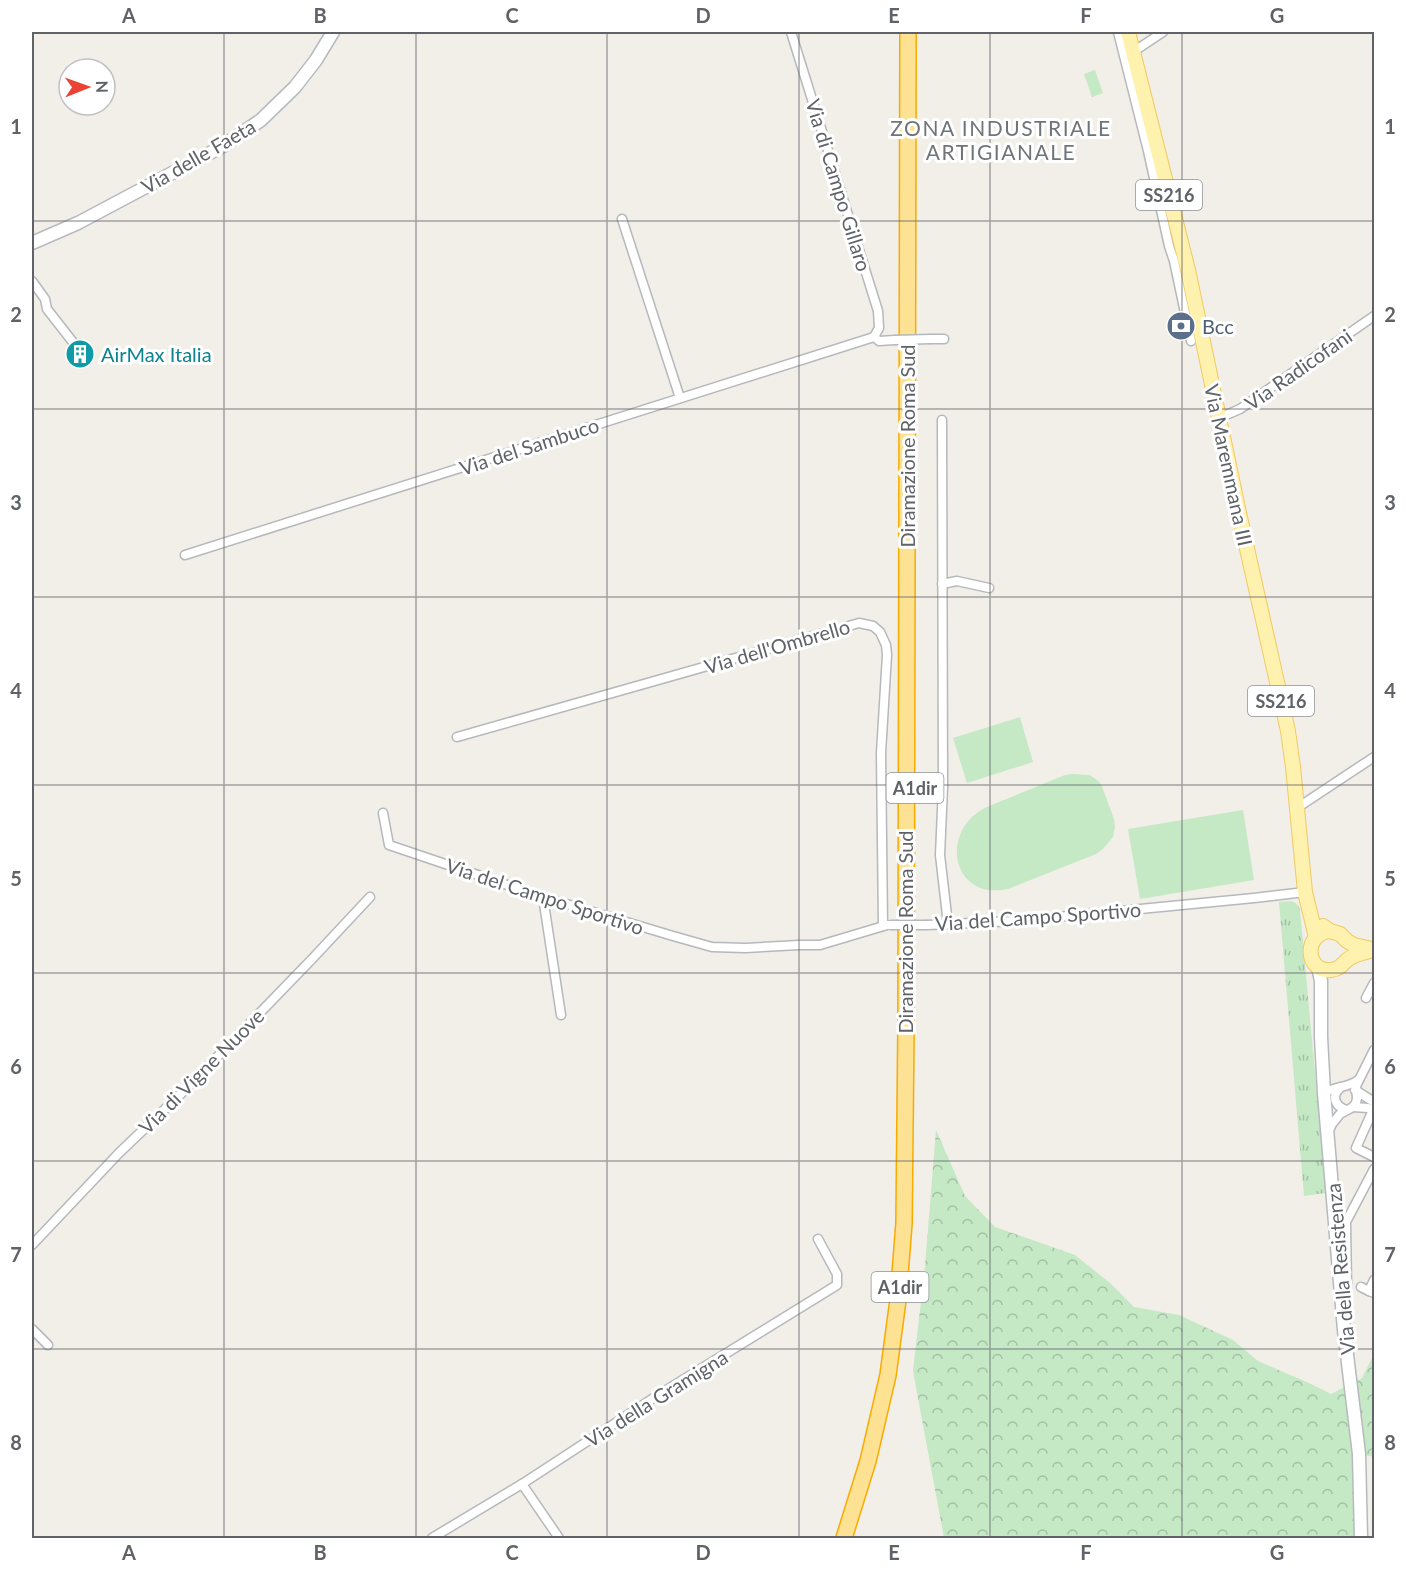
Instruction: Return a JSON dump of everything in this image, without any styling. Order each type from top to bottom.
[{"type":"highway","name":"Diramazione Roma Sud","points":[[844,1539],[868,1461],[888,1375],[900,1288],[903,1232],[906,1028],[908,32]]},
{"type":"highway","name":"Diramazione Roma Sud","points":[[855,1539],[881,1449],[897,1378],[914,1225],[919,32]]},
{"type":"main road","name":"Via Maremmana III","points":[[1128,32],[1188,270],[1288,731],[1305,897],[1316,937],[1310,949],[1311,956],[1318,967]]},
{"type":"main road","points":[[1305,897],[1318,920],[1330,931],[1340,934],[1347,941],[1374,950]]},
{"type":"main road","points":[[1316,937],[1330,931]]},
{"type":"main road","points":[[1318,967],[1334,970],[1343,965],[1349,951],[1347,941]]},
{"type":"main road","points":[[1347,960],[1374,950]]},
{"type":"street","name":"Via delle Faeta","points":[[32,243],[78,223],[223,146],[261,120],[295,87],[316,60],[333,32]]},
{"type":"street","name":"Via di Campo Gillaro","points":[[791,32],[879,311],[879,328],[874,337]]},
{"type":"street","points":[[1119,32],[1191,341]]},
{"type":"street","points":[[1133,52],[1163,32]]},
{"type":"street","points":[[622,219],[680,398]]},
{"type":"street","points":[[32,281],[45,298],[46,309],[79,350]]},
{"type":"street","name":"Via Radicofani","points":[[1219,418],[1240,409],[1374,316]]},
{"type":"street","points":[[874,337],[879,340],[944,339]]},
{"type":"street","name":"Via del Sambuco","points":[[185,555],[874,337]]},
{"type":"street","points":[[942,420],[943,787],[940,855],[948,924]]},
{"type":"street","points":[[942,584],[963,582],[989,588]]},
{"type":"street","name":"Via dell'Ombrello","points":[[457,737],[859,623],[873,626],[883,638],[886,655],[881,753],[886,925]]},
{"type":"street","points":[[1297,808],[1374,756]]},
{"type":"street","name":"Via del Campo Sportivo","points":[[383,813],[389,845],[543,897],[712,947],[820,945],[886,925],[1016,921],[1254,898],[1305,897]]},
{"type":"street","name":"Via di Vigne Nuove","points":[[32,1245],[119,1153],[189,1086],[313,958],[369,897]]},
{"type":"street","points":[[543,897],[561,1015]]},
{"type":"street","name":"Via della Resistenza","points":[[1318,967],[1322,999],[1322,1071],[1344,1330],[1359,1454],[1361,1539]]},
{"type":"street","name":"Via della Resistenza","points":[[1322,999],[1326,981],[1334,970]]},
{"type":"street","points":[[1366,998],[1374,983]]},
{"type":"street","points":[[1328,1133],[1336,1119],[1357,1101],[1356,1086],[1374,1050]]},
{"type":"street","points":[[1322,1071],[1329,1080],[1343,1087],[1353,1088],[1374,1108]]},
{"type":"street","points":[[1324,1093],[1329,1089],[1353,1084],[1360,1077]]},
{"type":"street","points":[[1343,1087],[1336,1092],[1334,1099],[1337,1105],[1348,1109]]},
{"type":"street","points":[[1325,1106],[1338,1110],[1374,1108]]},
{"type":"street","points":[[1374,1108],[1356,1148],[1374,1157]]},
{"type":"street","points":[[1341,1291],[1347,1288],[1346,1222],[1374,1169]]},
{"type":"street","name":"Via della Gramigna","points":[[432,1539],[837,1285],[837,1274],[818,1239]]},
{"type":"street","points":[[1368,1291],[1374,1280]]},
{"type":"street","points":[[32,1329],[48,1345]]},
{"type":"street","points":[[522,1484],[559,1539]]},
{"type":"green space","points":[[1095,70],[1103,93],[1092,97],[1084,74]]},
{"type":"green space","points":[[1020,717],[1033,762],[967,783],[953,738]]},
{"type":"green space","points":[[1072,774],[1089,775],[1101,784],[1115,827],[1113,837],[1103,849],[1096,854],[1008,889],[988,890],[974,884],[963,874],[958,861],[957,846],[962,831],[972,817],[987,807]]},
{"type":"green space","points":[[1243,810],[1254,880],[1140,899],[1128,829]]},
{"type":"green space","points":[[1279,902],[1294,902],[1300,910],[1326,1193],[1304,1196]]},
{"type":"green space","points":[[936,1130],[965,1196],[995,1227],[1075,1255],[1110,1283],[1134,1307],[1179,1315],[1233,1340],[1258,1361],[1331,1394],[1362,1378],[1374,1354],[1374,1457],[1360,1454],[1362,1538],[944,1538],[913,1371],[925,1266]]},
{"type":"place","name":"Bcc","points":[[1181,326]]},
{"type":"place","name":"AirMax Italia","points":[[80,354]]},
{"type":"district","name":"ZONA INDUSTRIALE ARTIGIANALE","points":[[1001,139]]}]
